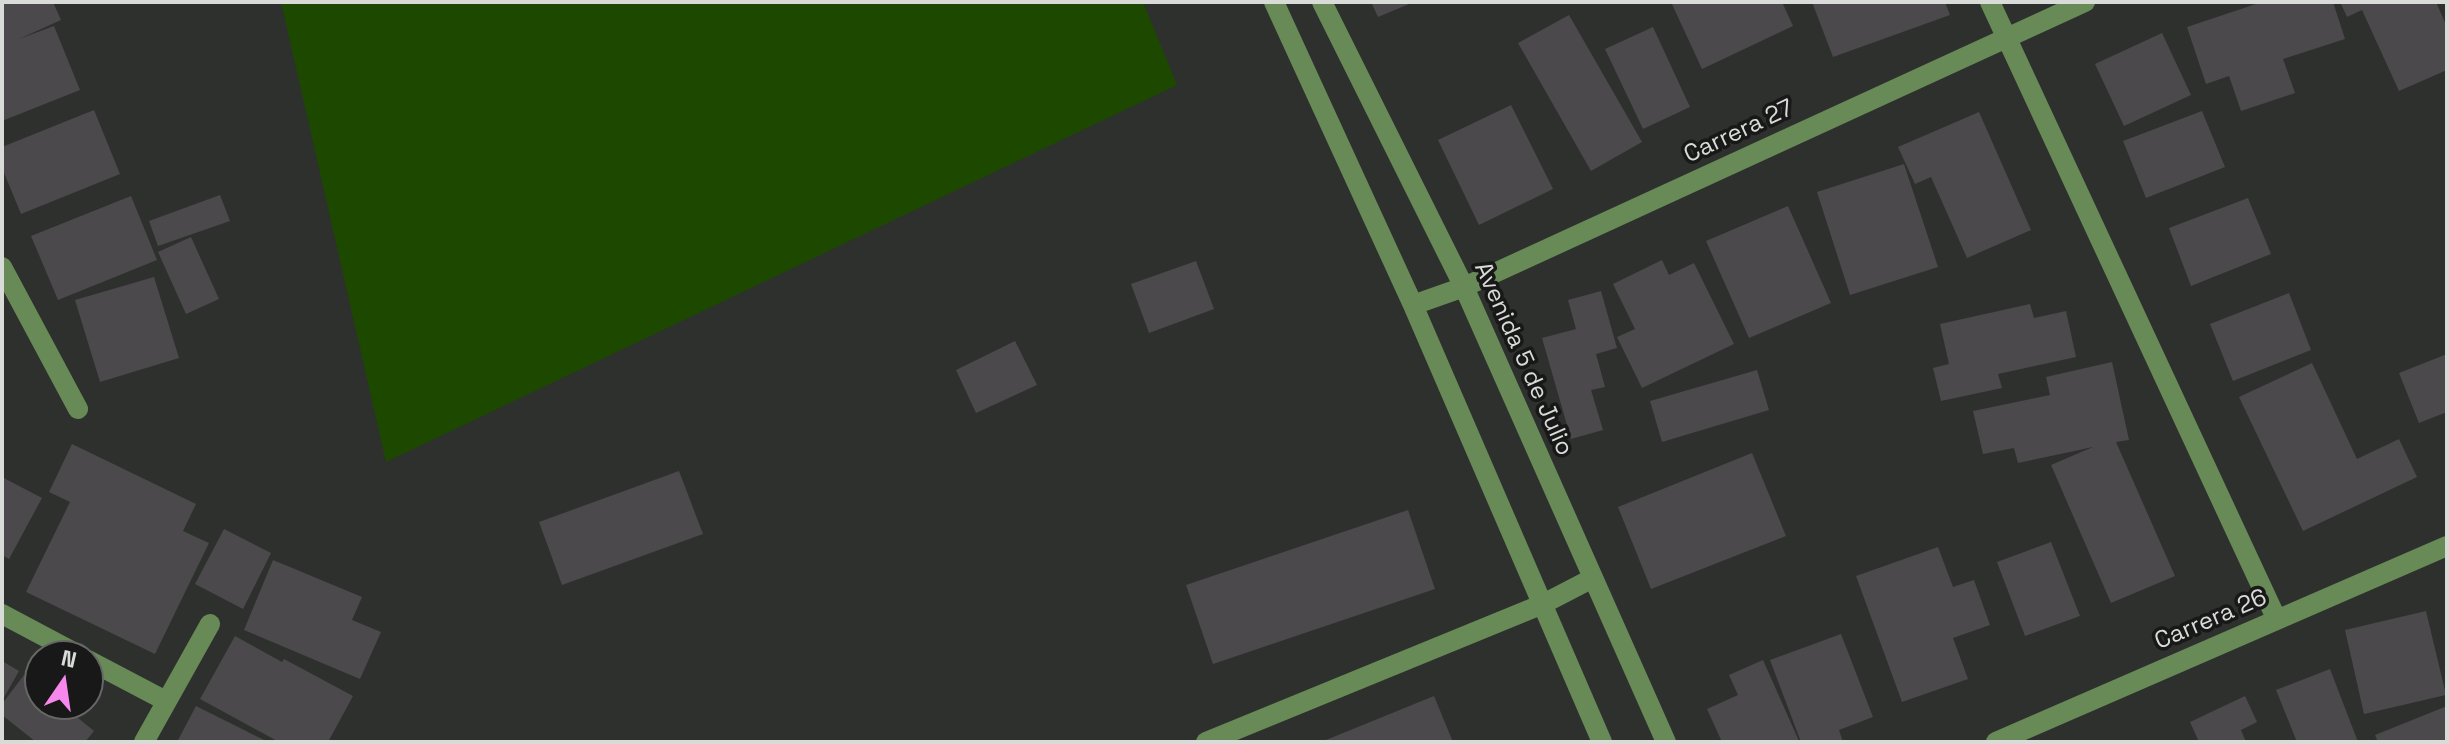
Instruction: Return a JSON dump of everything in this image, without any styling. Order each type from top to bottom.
[{"type":"street","points":[[1274,2],[1413,305],[1602,742]]},
{"type":"street","name":"Avenida 5 de Julio","points":[[1322,2],[1464,287],[1666,742]]},
{"type":"street","points":[[1990,2],[2277,620]]},
{"type":"street","name":"Carrera 27","points":[[1413,305],[1464,287],[2085,2]]},
{"type":"street","points":[[2,267],[78,409]]},
{"type":"street","name":"Carrera 26","points":[[1996,742],[2447,546]]},
{"type":"street","points":[[1206,742],[1543,604],[1593,578]]},
{"type":"street","points":[[2,614],[51,640]]},
{"type":"street","points":[[144,742],[210,624]]},
{"type":"street","points":[[104,668],[166,701]]},
{"type":"green space","points":[[281,2],[1143,2],[1177,85],[386,462]]},
{"type":"building","points":[[2,2],[53,2],[61,20],[19,39],[54,26],[80,90],[2,121]]},
{"type":"building","points":[[1371,2],[1414,2],[1378,17]]},
{"type":"building","points":[[1671,2],[1782,2],[1793,26],[1702,69]]},
{"type":"building","points":[[1812,2],[1945,2],[1950,15],[1833,57]]},
{"type":"building","points":[[2262,2],[2333,2],[2345,39],[2283,59],[2295,93],[2241,111],[2229,76],[2206,84],[2187,27]]},
{"type":"building","points":[[2340,2],[2436,2],[2447,27],[2447,70],[2399,91],[2362,10],[2347,17]]},
{"type":"building","points":[[1569,15],[1642,142],[1591,171],[1518,43]]},
{"type":"building","points":[[1653,27],[1690,107],[1643,129],[1605,49]]},
{"type":"building","points":[[2162,33],[2191,95],[2124,126],[2095,64]]},
{"type":"building","points":[[1511,105],[1553,189],[1479,225],[1438,140]]},
{"type":"building","points":[[94,110],[120,174],[21,214],[2,168],[2,147]]},
{"type":"building","points":[[2202,111],[2225,167],[2146,198],[2123,141]]},
{"type":"building","points":[[1979,112],[2031,230],[1967,258],[1931,177],[1915,184],[1898,147]]},
{"type":"building","points":[[1904,164],[1938,267],[1850,295],[1817,192]]},
{"type":"building","points":[[220,195],[230,221],[158,246],[149,221]]},
{"type":"building","points":[[131,196],[157,260],[58,300],[31,236]]},
{"type":"building","points":[[2248,198],[2271,254],[2191,286],[2169,228]]},
{"type":"building","points":[[1788,206],[1831,303],[1749,338],[1706,241]]},
{"type":"building","points":[[191,237],[219,299],[186,314],[158,252]]},
{"type":"building","points":[[1662,260],[1669,275],[1694,263],[1734,344],[1642,388],[1617,337],[1635,329],[1613,284]]},
{"type":"building","points":[[1196,261],[1214,309],[1149,333],[1131,284]]},
{"type":"building","points":[[154,277],[179,358],[100,382],[75,300]]},
{"type":"building","points":[[1601,291],[1617,348],[1596,354],[1605,387],[1591,390],[1603,430],[1571,439],[1542,338],[1576,329],[1568,300]]},
{"type":"building","points":[[2289,293],[2311,350],[2233,381],[2210,324]]},
{"type":"building","points":[[2030,304],[2034,318],[2066,311],[2076,357],[1998,374],[2002,388],[1941,401],[1933,368],[1949,364],[1940,324]]},
{"type":"building","points":[[1015,341],[1037,385],[976,413],[956,370]]},
{"type":"building","points":[[2447,354],[2447,412],[2419,423],[2399,373]]},
{"type":"building","points":[[2112,362],[2129,440],[2116,442],[2175,576],[2111,603],[2051,465],[2093,447],[2018,463],[2014,448],[1983,454],[1973,411],[2050,395],[2046,377]]},
{"type":"building","points":[[2312,363],[2357,459],[2399,439],[2417,477],[2303,531],[2239,397]]},
{"type":"building","points":[[1757,370],[1769,410],[1662,442],[1650,401]]},
{"type":"building","points":[[72,444],[196,504],[183,531],[209,543],[155,654],[26,592],[70,502],[49,492]]},
{"type":"building","points":[[1752,453],[1786,536],[1651,589],[1618,507]]},
{"type":"building","points":[[679,471],[703,534],[562,585],[539,522]]},
{"type":"building","points":[[2,477],[42,498],[9,559],[2,555]]},
{"type":"building","points":[[1408,510],[1435,589],[1213,664],[1186,585]]},
{"type":"building","points":[[224,529],[271,553],[243,609],[195,584]]},
{"type":"building","points":[[2051,542],[2080,616],[2025,636],[1997,562]]},
{"type":"building","points":[[1938,547],[1953,587],[1974,580],[1990,625],[1953,638],[1968,679],[1902,702],[1856,576]]},
{"type":"building","points":[[273,560],[362,597],[352,620],[381,632],[360,679],[244,630]]},
{"type":"building","points":[[2426,611],[2446,695],[2364,714],[2345,630]]},
{"type":"building","points":[[1841,634],[1873,717],[1839,730],[1843,742],[1801,742],[1770,660]]},
{"type":"building","points":[[235,636],[353,696],[328,742],[279,742],[200,699]]},
{"type":"building","points":[[1763,660],[1799,741],[1722,742],[1707,709],[1738,695],[1729,675]]},
{"type":"building","points":[[2,661],[19,671],[2,701]]},
{"type":"building","points":[[2330,669],[2358,742],[2297,742],[2276,690]]},
{"type":"building","points":[[24,675],[24,720],[81,720],[94,731],[85,742],[36,742],[2,715],[2,704]]},
{"type":"building","points":[[1434,696],[1453,742],[1321,742]]},
{"type":"building","points":[[2245,696],[2257,722],[2241,730],[2246,742],[2199,742],[2190,722]]},
{"type":"building","points":[[196,706],[268,742],[177,742]]},
{"type":"building","points":[[2447,706],[2447,742],[2378,742],[2375,735]]}]
